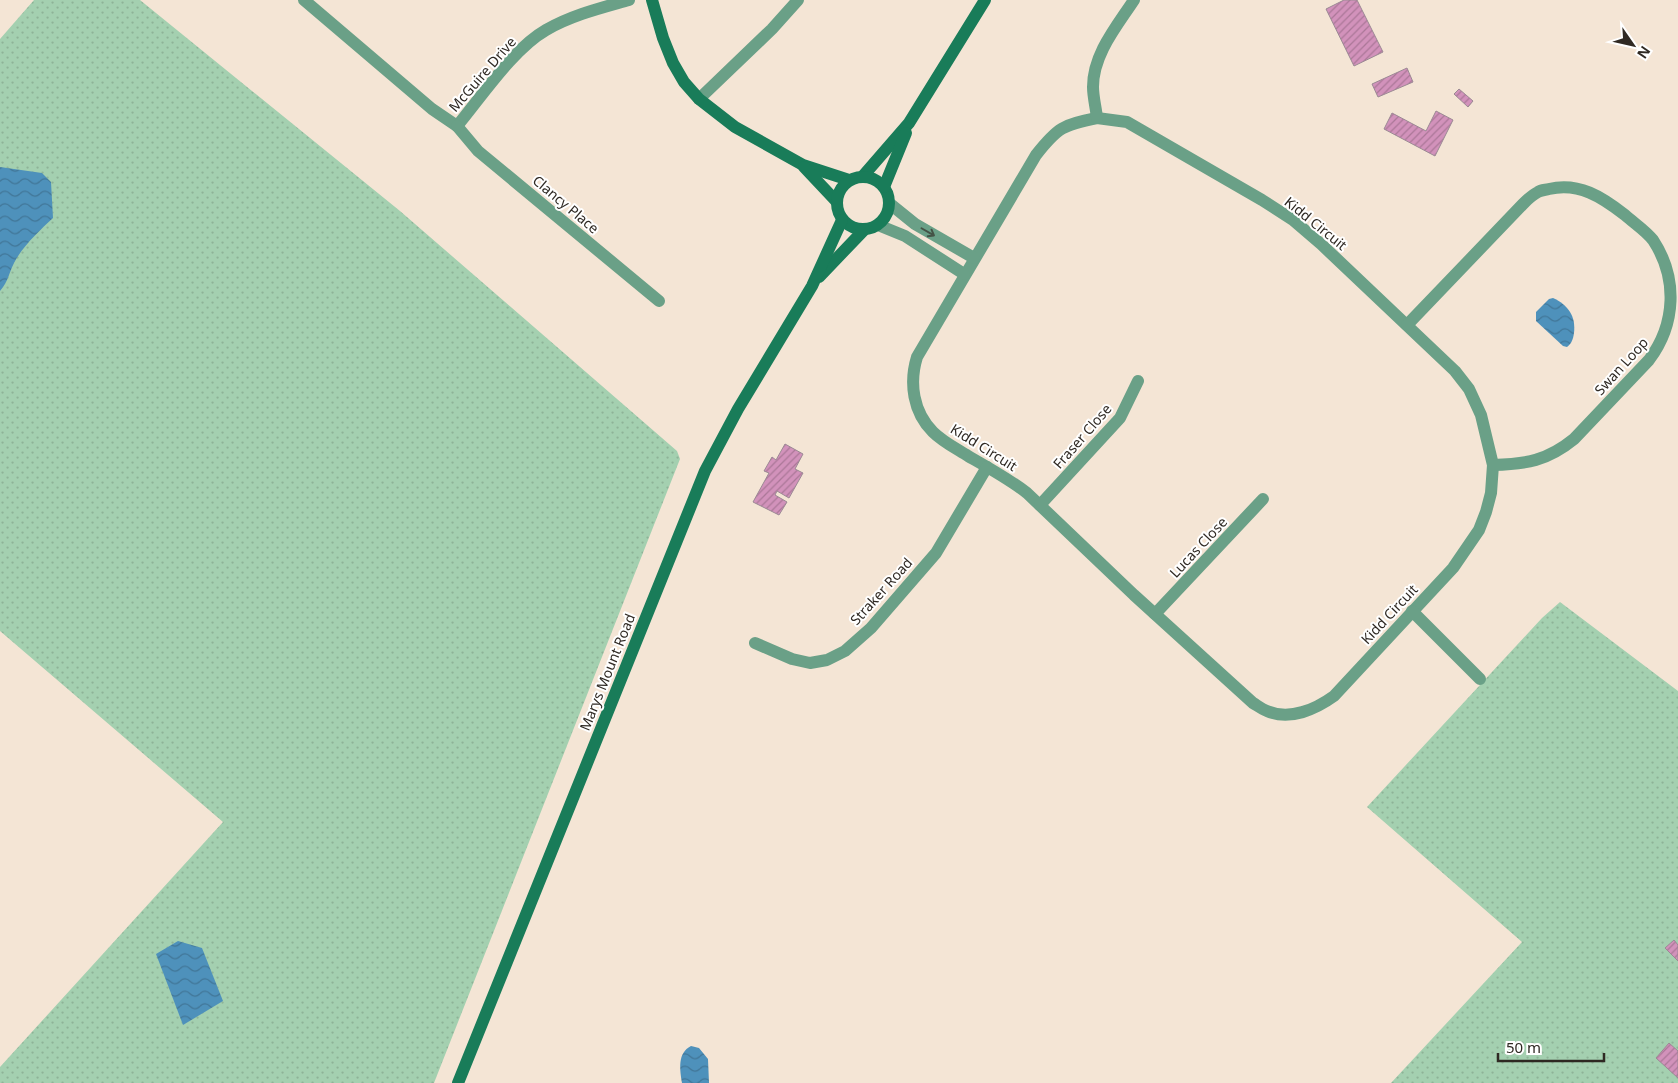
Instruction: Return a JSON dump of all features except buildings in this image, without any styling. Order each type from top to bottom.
[{"type":"street","name":"McGuire Drive","points":[[309,2],[432,109],[457,126],[520,51],[544,31],[568,18],[630,0]]},
{"type":"street","points":[[652,0],[663,38],[673,63],[684,82],[698,99],[735,126],[803,165],[849,180]]},
{"type":"street","points":[[698,99],[772,29],[798,0]]},
{"type":"street","points":[[862,176],[909,123],[985,0]]},
{"type":"street","points":[[1098,118],[1093,87],[1096,65],[1102,50],[1134,0]]},
{"type":"street","name":"Kidd Circuit","points":[[1098,118],[1127,122],[1293,220],[1321,244],[1455,371],[1469,389],[1481,414],[1492,465],[1491,493],[1479,530],[1452,568],[1334,696],[1322,705],[1308,711],[1283,714],[1268,712],[1253,703],[1155,614],[1040,504],[1010,480],[934,433],[919,412],[914,395],[913,369],[917,357],[964,274],[1036,155],[1059,129],[1071,123],[1098,118]]},
{"type":"street","points":[[884,188],[909,123]]},
{"type":"street","name":"Clancy Place","points":[[457,126],[478,151],[659,301]]},
{"type":"street","points":[[803,165],[836,201]]},
{"type":"street","points":[[862,176],[871,178],[878,181],[884,188],[888,195],[888,211],[878,225],[864,230],[855,229],[842,220],[838,214],[836,201],[842,186],[849,180],[862,176]]},
{"type":"street","name":"Swan Loop","points":[[1407,325],[1522,204],[1539,192],[1556,187],[1580,188],[1591,192],[1613,206],[1644,231],[1662,254],[1668,268],[1673,295],[1672,307],[1666,332],[1659,347],[1649,360],[1574,440],[1562,450],[1547,458],[1533,462],[1492,465]]},
{"type":"street","points":[[889,203],[915,224],[974,258]]},
{"type":"street","name":"Marys Mount Road","points":[[458,1083],[706,472],[738,409],[812,286],[842,220]]},
{"type":"street","points":[[878,225],[905,236],[964,274]]},
{"type":"street","name":"Marys Mount Road","points":[[812,286],[864,230]]},
{"type":"street","name":"Fraser Close","points":[[1040,504],[1120,418],[1138,381]]},
{"type":"street","name":"Straker Road","points":[[755,642],[792,660],[810,663],[827,660],[845,651],[871,628],[936,553],[987,467]]},
{"type":"street","name":"Lucas Close","points":[[1155,614],[1263,499]]},
{"type":"street","points":[[1412,611],[1480,679]]},
{"type":"green space","points":[[34,0],[140,0],[400,211],[677,451],[680,459],[434,1083],[0,1083],[0,1067],[223,822],[0,631],[0,39]]},
{"type":"green space","points":[[1560,602],[1678,691],[1678,1083],[1391,1083],[1522,942],[1367,807],[1542,618]]},
{"type":"water","points":[[0,167],[42,173],[51,182],[53,218],[22,251],[0,291]]},
{"type":"water","points":[[1553,298],[1567,308],[1574,321],[1573,337],[1567,347],[1563,346],[1536,321],[1536,312],[1549,299]]},
{"type":"water","points":[[178,941],[202,948],[223,1001],[183,1025],[156,954]]},
{"type":"water","points":[[691,1046],[699,1048],[708,1059],[709,1083],[682,1083],[681,1057]]}]
